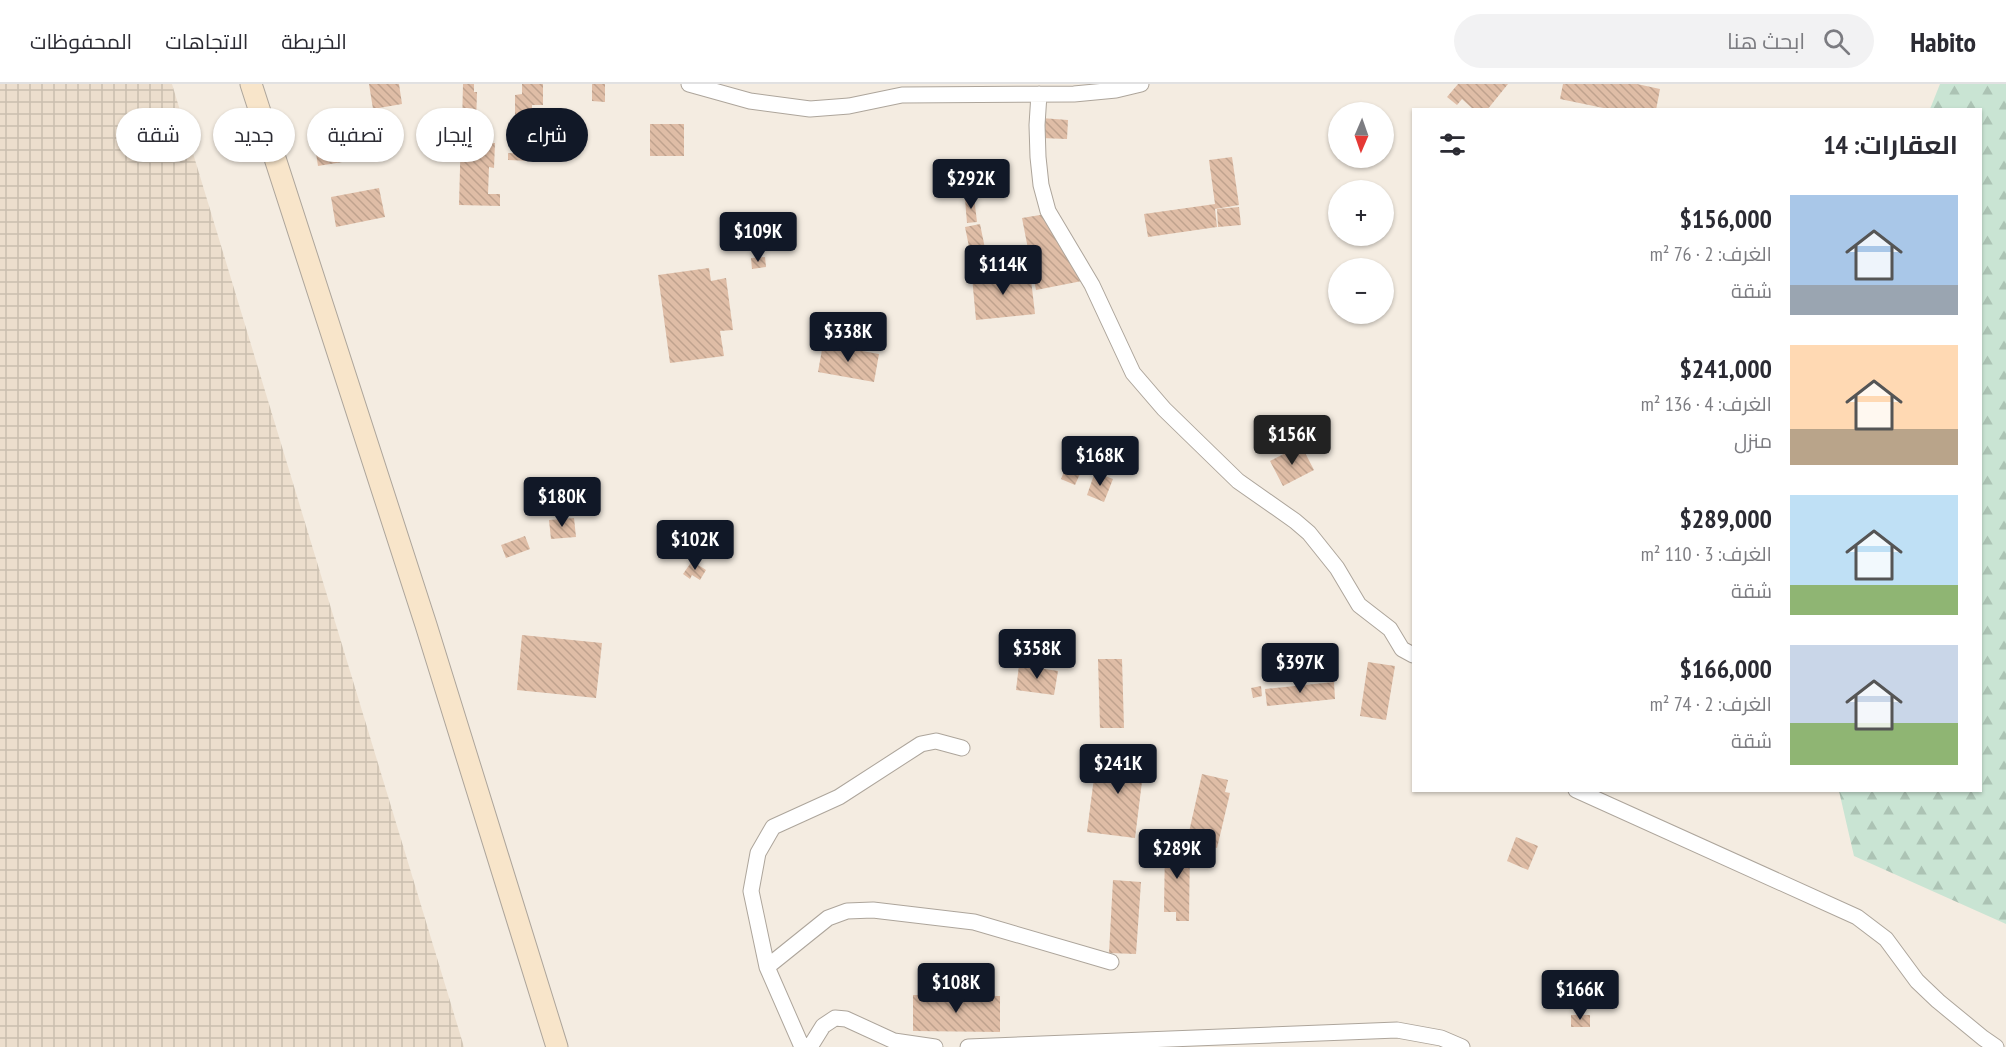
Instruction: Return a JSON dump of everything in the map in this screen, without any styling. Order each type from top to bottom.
[{"type":"main road","points":[[251,84],[426,625],[557,1047]]},
{"type":"street","points":[[689,84],[750,102],[810,109],[849,106],[903,94],[945,89],[1039,94],[1084,93],[1116,90],[1141,84]]},
{"type":"street","points":[[1039,94],[1036,125],[1041,185],[1048,211],[1092,285],[1129,365],[1143,386],[1238,481],[1309,533],[1337,568],[1359,605],[1390,629],[1402,649],[1412,654]]},
{"type":"street","points":[[802,1047],[767,967],[751,891],[758,853],[773,827],[839,797],[921,744],[936,741],[962,748]]},
{"type":"street","points":[[1580,792],[1857,917],[1886,939],[1917,981],[1938,1001],[1996,1047]]},
{"type":"street","points":[[767,967],[828,918],[847,911],[873,910],[974,922],[1111,962]]},
{"type":"street","points":[[810,1047],[823,1026],[835,1018],[846,1019],[894,1041],[935,1047]]},
{"type":"street","points":[[968,1047],[1397,1030],[1441,1038],[1462,1047]]},
{"type":"shaded area","points":[[0,84],[172,84],[179,108],[116,108],[116,162],[196,162],[464,1047],[0,1047]]},
{"type":"green space","points":[[1940,84],[2006,84],[2006,924],[1854,856],[1839,792],[1982,792],[1982,108],[1930,108]]},
{"type":"building","points":[[369,84],[399,84],[402,104],[373,108]]},
{"type":"building","points":[[463,84],[474,84],[474,92],[477,92],[477,108],[462,108]]},
{"type":"building","points":[[522,84],[543,84],[543,105],[532,105],[532,108],[515,108],[515,95],[522,94]]},
{"type":"building","points":[[592,84],[605,84],[605,102],[592,101]]},
{"type":"building","points":[[1458,84],[1508,84],[1489,108],[1472,108],[1462,99],[1457,105],[1447,97]]},
{"type":"building","points":[[1563,84],[1637,84],[1660,89],[1656,108],[1603,108],[1560,99]]},
{"type":"building","points":[[1041,118],[1068,120],[1067,139],[1040,138]]},
{"type":"building","points":[[650,124],[684,124],[684,156],[650,156]]},
{"type":"building","points":[[495,143],[494,168],[489,167],[488,194],[500,194],[500,206],[459,205],[460,162],[494,162]]},
{"type":"building","points":[[1232,157],[1239,205],[1215,209],[1217,227],[1148,237],[1144,214],[1215,204],[1209,160]]},
{"type":"building","points":[[317,162],[342,162],[318,166]]},
{"type":"building","points":[[379,188],[385,217],[336,227],[331,197]]},
{"type":"building","points":[[974,197],[977,222],[967,223],[965,199]]},
{"type":"building","points":[[1239,207],[1241,225],[1218,227],[1217,209]]},
{"type":"building","points":[[1058,212],[1066,252],[1082,281],[1036,290],[1022,218]]},
{"type":"building","points":[[980,224],[990,273],[975,276],[965,227]]},
{"type":"building","points":[[765,257],[766,267],[752,269],[751,258]]},
{"type":"building","points":[[709,268],[711,281],[726,278],[733,330],[720,331],[724,356],[670,363],[658,275]]},
{"type":"building","points":[[1030,271],[1035,314],[976,320],[972,277]]},
{"type":"building","points":[[823,344],[879,354],[874,382],[818,372]]},
{"type":"building","points":[[1301,445],[1314,470],[1283,486],[1270,461]]},
{"type":"building","points":[[1069,459],[1084,465],[1075,485],[1061,479]]},
{"type":"building","points":[[1095,472],[1113,479],[1104,502],[1087,495]]},
{"type":"building","points":[[574,518],[576,537],[551,539],[549,520]]},
{"type":"building","points":[[525,536],[530,549],[506,558],[501,545]]},
{"type":"building","points":[[692,561],[706,570],[700,580],[692,575],[690,579],[683,574]]},
{"type":"building","points":[[522,635],[602,643],[596,698],[517,690]]},
{"type":"building","points":[[1098,659],[1122,659],[1124,728],[1100,728]]},
{"type":"building","points":[[1368,662],[1395,666],[1386,720],[1360,716]]},
{"type":"building","points":[[1019,665],[1058,671],[1054,695],[1016,690]]},
{"type":"building","points":[[1334,682],[1335,699],[1267,706],[1265,689]]},
{"type":"building","points":[[1261,686],[1262,696],[1253,698],[1251,688]]},
{"type":"building","points":[[1120,746],[1146,749],[1135,838],[1087,832],[1096,762],[1117,765]]},
{"type":"building","points":[[1202,774],[1228,780],[1225,792],[1230,793],[1217,848],[1187,841]]},
{"type":"building","points":[[1516,837],[1538,846],[1528,870],[1507,861]]},
{"type":"building","points":[[1165,843],[1190,843],[1189,921],[1176,921],[1176,912],[1164,912]]},
{"type":"building","points":[[1113,880],[1141,882],[1136,954],[1109,953]]},
{"type":"building","points":[[913,995],[1000,996],[1000,1032],[913,1031]]},
{"type":"building","points":[[1571,1015],[1590,1015],[1590,1027],[1571,1027]]}]
